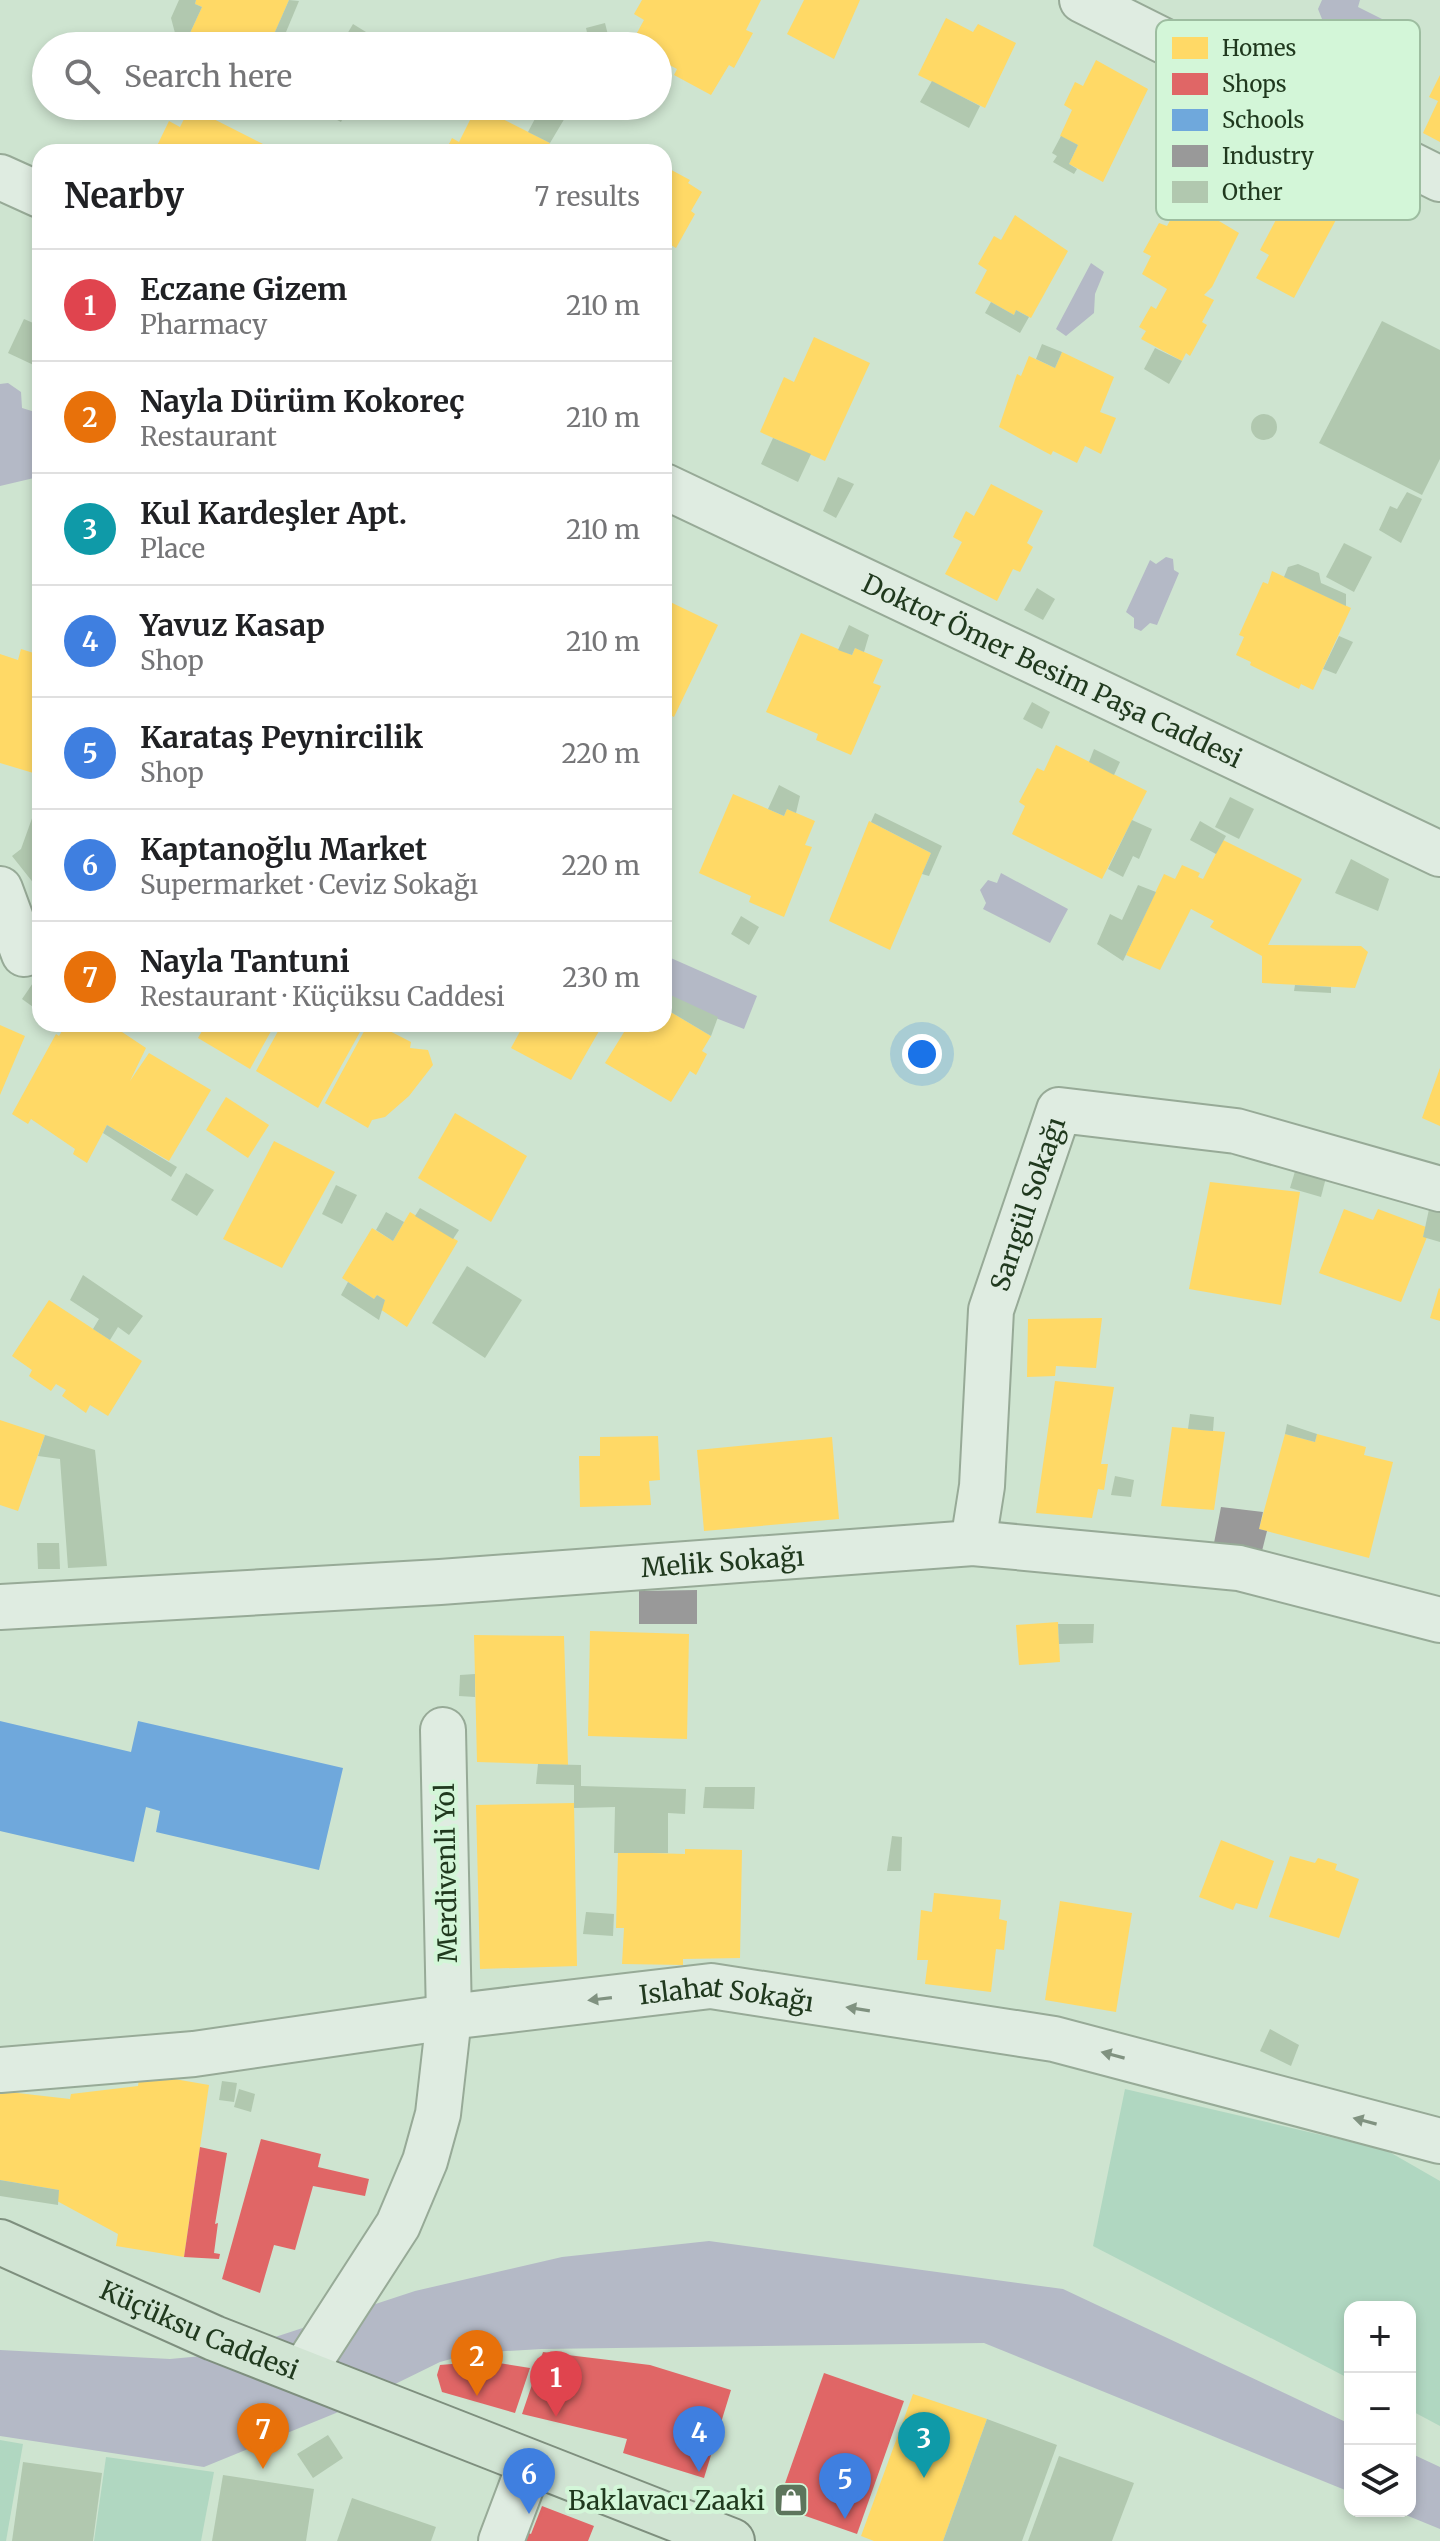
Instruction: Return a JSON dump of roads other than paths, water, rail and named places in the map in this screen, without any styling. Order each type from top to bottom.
[{"type":"main road","name":"Küçüksu Caddesi","points":[[0,2242],[214,2338],[732,2541]]},
{"type":"street","points":[[1082,0],[1156,37]]},
{"type":"street","points":[[1420,169],[1440,179]]},
{"type":"street","points":[[0,177],[32,191]]},
{"type":"street","name":"Doktor Ömer Besim Paşa Caddesi","points":[[672,490],[1440,854]]},
{"type":"street","points":[[0,889],[24,954]]},
{"type":"street","name":"Sarıgül Sokağı","points":[[973,1543],[982,1486],[991,1310],[1059,1110],[1236,1131],[1440,1189]]},
{"type":"street","name":"Melik Sokağı","points":[[0,1607],[440,1582],[973,1543],[1239,1568],[1440,1620]]},
{"type":"street","name":"Merdivenli Yol","points":[[303,2372],[398,2225],[413,2194],[438,2114],[449,2017],[443,1730]]},
{"type":"street","name":"Islahat Sokağı","points":[[0,2070],[194,2054],[449,2017],[711,1986],[1054,2039],[1440,2141]]},
{"type":"street","points":[[501,2541],[530,2464]]},
{"type":"place","name":"Nayla Dürüm Kokoreç","points":[[477,2396]]},
{"type":"place","name":"Eczane Gizem","points":[[556,2417]]},
{"type":"place","name":"Nayla Tantuni","points":[[263,2469]]},
{"type":"place","name":"Yavuz Kasap","points":[[699,2472]]},
{"type":"place","name":"Kul Kardeşler Apt.","points":[[924,2478]]},
{"type":"place","name":"Baklavacı Zaaki","points":[[791,2500]]},
{"type":"place","name":"Kaptanoğlu Market","points":[[529,2514]]},
{"type":"place","name":"Karataş Peynircilik","points":[[845,2519]]}]
